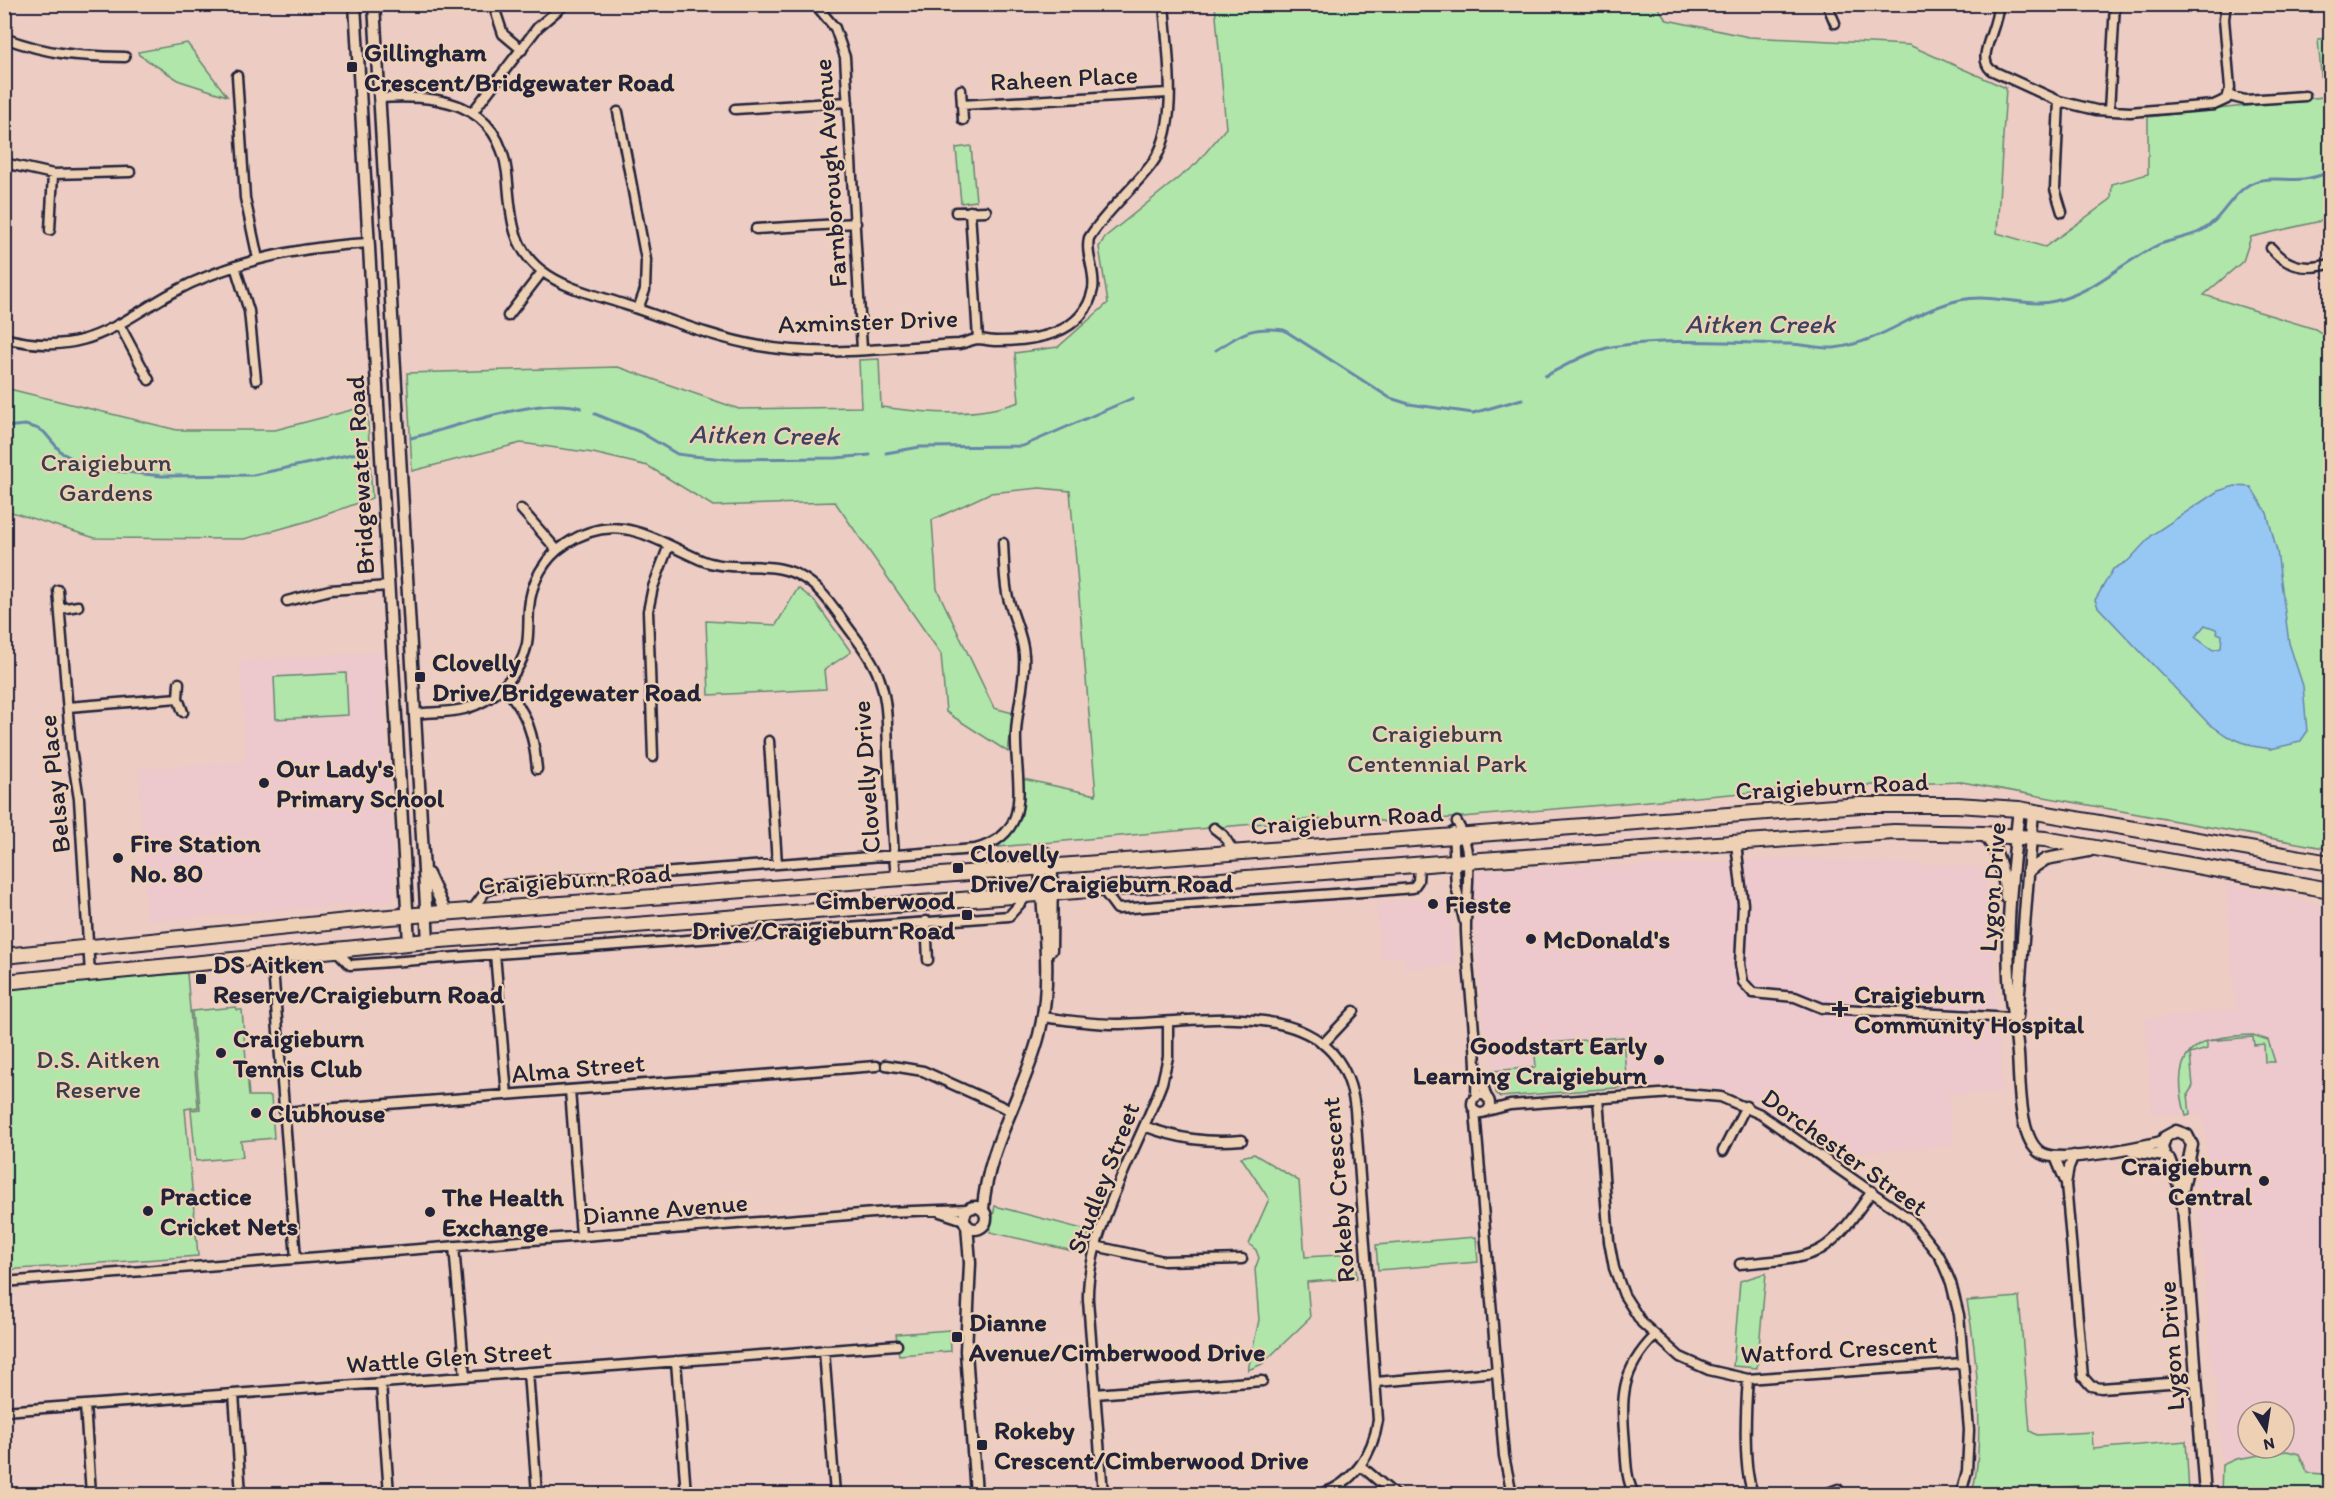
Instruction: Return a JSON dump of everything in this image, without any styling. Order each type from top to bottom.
[{"type":"main road","name":"Craigieburn Road","points":[[4,956],[93,945],[426,914],[1860,805],[1958,805],[2026,810],[2331,863]]},
{"type":"main road","name":"Craigieburn Road","points":[[4,982],[428,941],[1460,862],[1894,832],[2031,837],[2331,890]]},
{"type":"street","name":"Bridgewater Road","points":[[355,4],[409,943]]},
{"type":"street","name":"Bridgewater Road","points":[[374,4],[428,941]]},
{"type":"street","points":[[493,4],[503,34],[522,50]]},
{"type":"street","points":[[472,113],[546,19],[565,4]]},
{"type":"street","name":"Axminster Drive","points":[[361,99],[434,97],[454,103],[472,113],[488,129],[500,149],[506,167],[512,227],[524,251],[542,272],[566,284],[714,336],[762,347],[803,351],[959,344],[978,339],[996,341],[1043,338],[1067,327],[1082,315],[1090,302],[1094,279],[1089,238],[1158,155],[1168,129],[1164,4]]},
{"type":"street","points":[[1827,4],[1835,23]]},
{"type":"street","points":[[1998,4],[1996,25],[1984,56],[1987,67],[2059,101],[2109,111],[2214,105],[2224,102],[2229,96],[2224,19],[2226,4]]},
{"type":"street","points":[[2109,111],[2115,4]]},
{"type":"street","points":[[2219,4],[2224,19]]},
{"type":"street","name":"Farnborough Avenue","points":[[816,5],[835,28],[843,46],[856,224],[862,349]]},
{"type":"street","points":[[4,38],[44,52],[72,56],[125,57]]},
{"type":"street","points":[[237,76],[245,198],[258,259]]},
{"type":"street","name":"Raheen Place","points":[[961,90],[963,120]]},
{"type":"street","name":"Raheen Place","points":[[962,105],[1168,93]]},
{"type":"street","points":[[2229,96],[2245,100],[2305,96]]},
{"type":"street","points":[[2059,101],[2055,189],[2062,212]]},
{"type":"street","points":[[735,108],[848,102]]},
{"type":"street","points":[[618,112],[646,260],[645,290],[638,309]]},
{"type":"street","points":[[4,163],[53,174],[130,172]]},
{"type":"street","points":[[50,231],[53,174]]},
{"type":"street","points":[[956,212],[986,210]]},
{"type":"street","points":[[970,212],[978,339]]},
{"type":"street","points":[[756,229],[856,224]]},
{"type":"street","points":[[4,338],[32,345],[60,346],[85,341],[206,276],[258,259],[304,249],[369,243]]},
{"type":"street","points":[[2271,248],[2282,260],[2303,267],[2331,264]]},
{"type":"street","points":[[235,266],[249,311],[256,380]]},
{"type":"street","points":[[508,316],[542,272]]},
{"type":"street","points":[[119,324],[149,380]]},
{"type":"street","points":[[379,404],[384,411],[389,412],[395,364]]},
{"type":"street","points":[[381,452],[384,437],[389,428],[394,429],[399,439]]},
{"type":"street","points":[[520,509],[557,550]]},
{"type":"street","name":"Clovelly Drive","points":[[396,715],[465,709],[488,699],[504,686],[520,664],[526,645],[529,601],[541,568],[557,550],[584,534],[611,528],[638,531],[719,566],[772,567],[790,571],[807,580],[826,597],[872,661],[883,688],[896,878]]},
{"type":"street","points":[[471,911],[486,891],[506,885],[975,849],[991,845],[1014,823],[1018,808],[1016,732],[1025,676],[1024,652],[1007,594],[1003,543]]},
{"type":"street","points":[[653,757],[648,611],[653,587],[669,545]]},
{"type":"street","points":[[287,601],[330,590],[389,586]]},
{"type":"street","name":"Belsay Place","points":[[58,590],[70,749],[79,799],[87,929],[93,945],[90,974]]},
{"type":"street","points":[[60,609],[78,606]]},
{"type":"street","points":[[179,683],[178,698],[183,712]]},
{"type":"street","points":[[504,686],[519,703],[528,719],[534,739],[537,769]]},
{"type":"street","points":[[68,707],[178,698]]},
{"type":"street","points":[[769,741],[777,864]]},
{"type":"street","name":"Lygon Drive","points":[[2026,810],[2016,836],[2010,901],[2009,975],[2022,1109],[2027,1133],[2040,1152],[2055,1156]]},
{"type":"street","name":"Lygon Drive","points":[[2017,1039],[2031,837],[2026,810]]},
{"type":"street","points":[[1214,828],[1223,835],[1234,852]]},
{"type":"street","points":[[1983,834],[1989,840],[1998,860],[2005,885],[2009,975]]},
{"type":"street","points":[[1458,835],[1477,1063],[1484,1107],[1479,1135],[1497,1372],[1504,1456],[1512,1494]]},
{"type":"street","points":[[1458,835],[1460,862]]},
{"type":"street","points":[[1736,843],[1743,903],[1740,964],[1743,982],[1749,991],[1758,994],[1795,997],[1822,1008],[2013,1018]]},
{"type":"street","points":[[404,848],[422,847],[430,884],[446,913]]},
{"type":"street","points":[[2028,871],[2038,862],[2063,854],[2111,850]]},
{"type":"street","points":[[976,1494],[966,1351],[970,1263],[967,1215],[986,1179],[1032,1059],[1042,1017],[1047,971],[1046,866]]},
{"type":"street","name":"Craigieburn Road","points":[[1103,890],[1118,909],[1395,890],[1416,886],[1419,866]]},
{"type":"street","points":[[336,950],[350,965],[1008,916],[1027,896]]},
{"type":"street","points":[[732,918],[755,934]]},
{"type":"street","points":[[926,921],[928,960]]},
{"type":"street","points":[[495,954],[507,1095]]},
{"type":"street","points":[[272,956],[296,1258]]},
{"type":"street","points":[[1323,1044],[1354,1011]]},
{"type":"street","name":"Rokeby Crescent","points":[[1042,1017],[1098,1023],[1276,1022],[1297,1027],[1323,1044],[1344,1072],[1354,1100],[1376,1382],[1377,1431],[1371,1449],[1361,1466],[1340,1486],[1321,1494]]},
{"type":"street","name":"Studley Street","points":[[1103,1494],[1088,1290],[1095,1246],[1165,1070],[1168,1022]]},
{"type":"street","points":[[1477,1063],[1476,1097],[1472,1104],[1484,1107]]},
{"type":"street","name":"Alma Street","points":[[284,1112],[881,1066],[923,1071],[1012,1110]]},
{"type":"street","points":[[570,1090],[581,1236]]},
{"type":"street","name":"Dorchester Street","points":[[1476,1097],[1484,1107],[1691,1092],[1721,1097],[1746,1106],[1910,1219],[1940,1257],[1956,1299],[1969,1451],[1961,1494]]},
{"type":"street","name":"Watford Crescent","points":[[1598,1098],[1609,1241],[1614,1268],[1632,1310],[1655,1336],[1680,1357],[1694,1365],[1722,1374],[1748,1378],[1963,1363]]},
{"type":"street","points":[[1723,1150],[1746,1106]]},
{"type":"street","points":[[1144,1126],[1167,1135],[1193,1140],[1242,1140]]},
{"type":"street","points":[[2066,1184],[2055,1156],[2126,1151],[2162,1142],[2169,1134],[2181,1132],[2192,1145],[2188,1156],[2178,1161],[2167,1157],[2126,1151]]},
{"type":"street","points":[[2162,1142],[2167,1157]]},
{"type":"street","points":[[2074,1155],[2066,1184],[2080,1368],[2085,1381],[2101,1388],[2196,1381]]},
{"type":"street","name":"Lygon Drive","points":[[2188,1156],[2182,1193],[2205,1494]]},
{"type":"street","name":"Lygon Drive","points":[[2167,1157],[2182,1193]]},
{"type":"street","points":[[970,1263],[987,1215],[983,1209],[986,1179]]},
{"type":"street","points":[[1740,1264],[1799,1259],[1819,1252],[1837,1239],[1872,1191]]},
{"type":"street","points":[[967,1215],[983,1209]]},
{"type":"street","name":"Dianne Avenue","points":[[4,1282],[886,1212],[933,1211],[967,1215]]},
{"type":"street","points":[[967,1215],[977,1229],[983,1226]]},
{"type":"street","points":[[454,1246],[465,1377]]},
{"type":"street","points":[[1095,1246],[1164,1261],[1242,1259]]},
{"type":"street","points":[[1634,1494],[1627,1474],[1623,1389],[1637,1355],[1655,1336]]},
{"type":"street","name":"Wattle Glen Street","points":[[4,1411],[897,1345]]},
{"type":"street","points":[[824,1350],[835,1494]]},
{"type":"street","points":[[676,1361],[686,1494]]},
{"type":"street","points":[[528,1372],[537,1494]]},
{"type":"street","points":[[1376,1382],[1497,1372]]},
{"type":"street","points":[[1748,1378],[1747,1447],[1750,1486],[1754,1494]]},
{"type":"street","points":[[1095,1394],[1262,1381]]},
{"type":"street","points":[[381,1383],[389,1494]]},
{"type":"street","points":[[234,1394],[241,1494]]},
{"type":"street","points":[[85,1405],[91,1494]]},
{"type":"street","points":[[1361,1466],[1394,1494]]},
{"type":"street","points":[[1825,1494],[1838,1489]]},
{"type":"shaded area","name":"Our Lady's Primary School","points":[[382,652],[394,895],[387,902],[147,920],[139,769],[246,761],[240,661]]},
{"type":"shaded area","name":"Craigieburn Community Hospital","points":[[1782,858],[1986,867],[2003,1091],[1948,1095],[1952,1145],[1834,1154],[1748,1096],[1696,1083],[1627,1087],[1623,1038],[1535,1044],[1536,1067],[1494,1071],[1492,1047],[1486,1047],[1471,883],[1477,872],[1562,866],[1664,866]]},
{"type":"shaded area","name":"Craigieburn Central","points":[[2226,883],[2330,907],[2330,1480],[2324,1481],[2308,1473],[2299,1454],[2296,1454],[2296,1400],[2236,1400],[2236,1459],[2222,1465],[2217,1376],[2213,1376],[2198,1178],[2207,1177],[2208,1147],[2202,1115],[2153,1114],[2145,1019],[2236,1009]]},
{"type":"shaded area","points":[[1445,898],[1450,902],[1455,964],[1405,968],[1404,956],[1381,957],[1377,903]]},
{"type":"green space","name":"Craigieburn Centennial Park","points":[[1215,5],[1656,5],[1667,20],[1749,37],[1909,45],[2006,88],[1997,233],[2045,247],[2111,199],[2112,184],[2148,174],[2148,117],[2323,97],[2318,39],[2330,38],[2330,219],[2251,237],[2243,261],[2204,295],[2315,329],[2330,339],[2330,849],[1962,782],[1814,787],[1391,823],[1362,817],[1299,820],[998,847],[1016,824],[1022,808],[1023,779],[1096,795],[1070,491],[1040,488],[990,493],[932,520],[937,589],[994,708],[1013,713],[1008,752],[946,712],[941,654],[835,502],[713,506],[648,466],[593,453],[521,443],[412,471],[407,373],[618,367],[739,409],[861,407],[859,360],[879,359],[881,407],[951,413],[986,410],[1019,402],[1015,353],[1058,347],[1108,303],[1099,247],[1105,237],[1197,163],[1226,128]]},
{"type":"green space","points":[[187,43],[227,96],[180,81],[139,55],[138,52]]},
{"type":"green space","points":[[971,146],[976,201],[961,203],[956,148]]},
{"type":"green space","name":"Craigieburn Gardens","points":[[5,388],[177,430],[275,430],[367,406],[372,498],[308,521],[244,539],[95,538],[5,510]]},
{"type":"green space","points":[[798,588],[814,600],[851,652],[824,670],[826,689],[709,695],[706,621],[776,625]]},
{"type":"green space","points":[[346,673],[348,715],[276,719],[274,677]]},
{"type":"green space","name":"D.S. Aitken Reserve","points":[[187,973],[198,1107],[185,1109],[198,1256],[5,1270],[5,988]]},
{"type":"green space","name":"Craigieburn Tennis Club","points":[[236,1007],[237,1010],[242,1010],[249,1096],[271,1096],[274,1138],[241,1141],[243,1157],[196,1161],[191,1110],[200,1109],[192,1011]]},
{"type":"green space","points":[[2253,1035],[2268,1040],[2275,1062],[2265,1062],[2264,1044],[2254,1045],[2253,1037],[2210,1041],[2232,1036]]},
{"type":"green space","points":[[1623,1037],[1627,1087],[1500,1097],[1496,1093],[1494,1071],[1536,1067],[1534,1044]]},
{"type":"green space","points":[[2207,1042],[2207,1049],[2190,1054],[2193,1086],[2188,1094],[2190,1115],[2186,1116],[2181,1094],[2180,1076],[2183,1063],[2190,1052]]},
{"type":"green space","points":[[1254,1154],[1299,1181],[1305,1257],[1355,1254],[1357,1278],[1307,1282],[1310,1318],[1262,1364],[1248,1370],[1259,1320],[1255,1269],[1259,1258],[1256,1250],[1249,1244],[1269,1199],[1241,1157]]},
{"type":"green space","points":[[995,1206],[1090,1231],[1082,1253],[990,1232]]},
{"type":"green space","points":[[1476,1237],[1478,1262],[1378,1270],[1376,1245]]},
{"type":"green space","points":[[1766,1273],[1757,1368],[1733,1366],[1740,1281]]},
{"type":"green space","points":[[2019,1297],[2030,1431],[2037,1435],[2092,1432],[2093,1449],[2186,1441],[2189,1493],[2079,1494],[2078,1486],[2035,1490],[2034,1494],[1972,1494],[1976,1473],[1979,1424],[1974,1347],[1967,1301]]},
{"type":"green space","points":[[950,1330],[951,1351],[899,1355],[896,1334]]},
{"type":"green space","points":[[2296,1453],[2299,1454],[2308,1473],[2324,1474],[2324,1480],[2330,1480],[2330,1494],[2221,1494],[2222,1465],[2236,1459],[2296,1460]]},
{"type":"water","points":[[2235,486],[2251,487],[2267,513],[2277,551],[2289,643],[2303,686],[2307,732],[2300,742],[2271,749],[2252,746],[2227,736],[2208,723],[2098,607],[2095,600],[2113,569],[2128,561],[2153,534],[2218,491]],"holes":[[[2205,625],[2216,629],[2217,633],[2222,635],[2221,648],[2213,650],[2195,637]]]},
{"type":"waterway","name":"Aitken Creek","points":[[1545,376],[1591,353],[1607,348],[1650,343],[1698,342],[1795,344],[1834,348],[1867,340],[1928,311],[1960,300],[1985,298],[2033,303],[2055,301],[2096,284],[2158,245],[2201,231],[2215,221],[2237,194],[2256,181],[2307,179],[2330,172]]},
{"type":"waterway","name":"Aitken Creek","points":[[1216,350],[1248,332],[1264,329],[1284,330],[1390,398],[1409,404],[1473,413],[1522,399]]},
{"type":"waterway","name":"Aitken Creek","points":[[886,453],[920,447],[1023,446],[1133,398]]},
{"type":"waterway","name":"Aitken Creek","points":[[411,438],[521,409],[564,405],[581,408]]},
{"type":"waterway","name":"Aitken Creek","points":[[595,414],[640,432],[677,454],[726,459],[836,458],[870,455]]},
{"type":"waterway","name":"Aitken Creek","points":[[4,427],[25,425],[36,428],[44,432],[62,453],[87,466]]},
{"type":"waterway","name":"Aitken Creek","points":[[107,470],[162,476],[253,475],[362,452]]},
{"type":"place","name":"Gillingham Crescent/Bridgewater Road","points":[[352,67]]},
{"type":"place","name":"Clovelly Drive/Bridgewater Road","points":[[420,677]]},
{"type":"place","name":"Our Lady's Primary School","points":[[264,783]]},
{"type":"place","name":"Fire Station No. 80","points":[[118,858]]},
{"type":"place","name":"Clovelly Drive/Craigieburn Road","points":[[958,868]]},
{"type":"place","name":"Fieste","points":[[1433,904]]},
{"type":"place","name":"Cimberwood Drive/Craigieburn Road","points":[[967,915]]},
{"type":"place","name":"McDonald's","points":[[1531,939]]},
{"type":"place","name":"DS Aitken Reserve/Craigieburn Road","points":[[201,979]]},
{"type":"place","name":"Craigieburn Community Hospital","points":[[1840,1009]]},
{"type":"place","name":"Craigieburn Tennis Club","points":[[221,1053]]},
{"type":"place","name":"Goodstart Early Learning Craigieburn","points":[[1659,1060]]},
{"type":"place","name":"Clubhouse","points":[[256,1113]]},
{"type":"place","name":"Craigieburn Central","points":[[2264,1181]]},
{"type":"place","name":"Practice Cricket Nets","points":[[148,1211]]},
{"type":"place","name":"The Health Exchange","points":[[430,1212]]},
{"type":"place","name":"Dianne Avenue/Cimberwood Drive","points":[[957,1337]]},
{"type":"place","name":"Rokeby Crescent/Cimberwood Drive","points":[[982,1445]]}]
